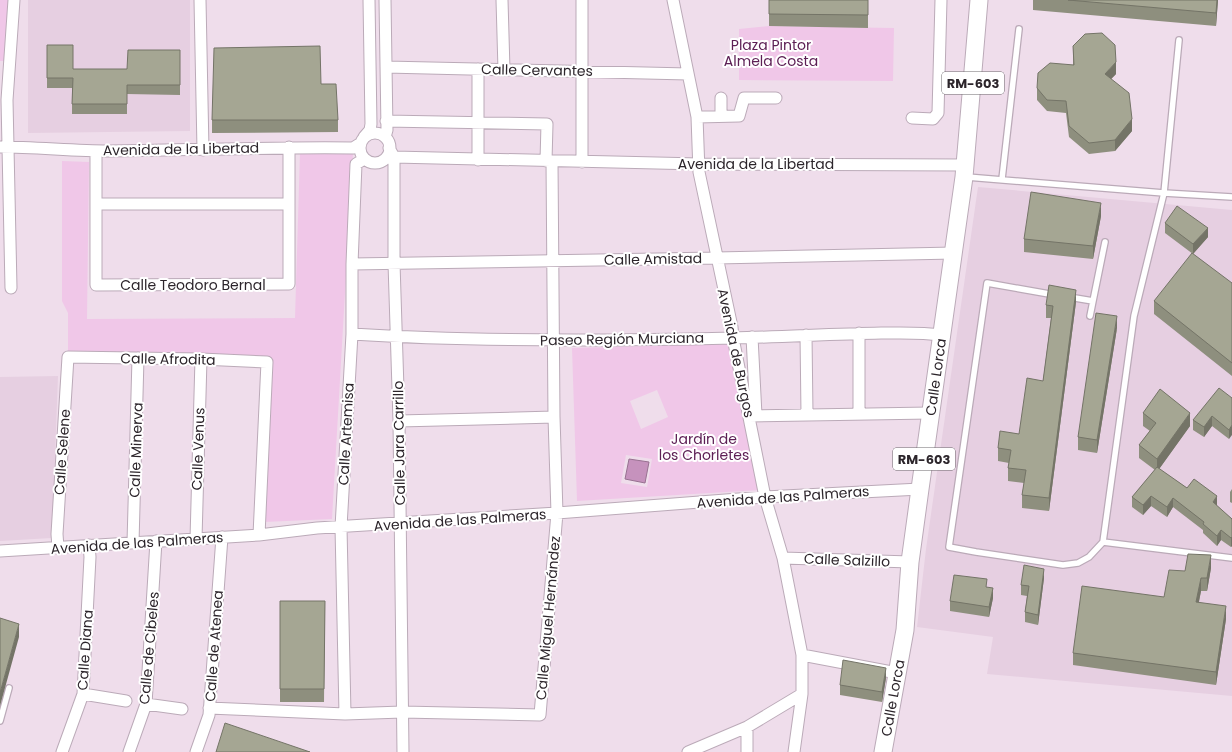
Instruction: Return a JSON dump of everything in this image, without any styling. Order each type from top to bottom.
[{"type":"main road","name":"Calle Lorca","points":[[883,752],[905,630],[910,562],[941,335],[954,253],[964,171],[979,0]]},
{"type":"street","points":[[11,288],[4,100],[14,0]]},
{"type":"street","points":[[200,0],[203,150]]},
{"type":"street","points":[[360,148],[370,130],[371,124],[370,0]]},
{"type":"street","name":"Calle Jara Carrillo","points":[[385,0],[386,121],[397,337],[403,752]]},
{"type":"street","points":[[502,0],[504,70]]},
{"type":"street","points":[[582,0],[582,162]]},
{"type":"street","name":"Avenida de Burgos","points":[[673,0],[697,117],[699,172],[716,249],[716,258],[732,327],[732,338],[753,416],[765,497],[783,558],[802,655],[802,694],[794,752]]},
{"type":"street","points":[[912,118],[933,119],[938,112],[941,0]]},
{"type":"street","name":"Calle Cervantes","points":[[386,67],[688,74]]},
{"type":"street","points":[[478,69],[478,160]]},
{"type":"street","points":[[720,98],[721,116]]},
{"type":"street","points":[[697,117],[739,116],[744,98],[776,98]]},
{"type":"street","points":[[386,121],[547,124],[549,161]]},
{"type":"street","points":[[375,133],[381,134],[388,150],[381,161],[374,163],[369,162],[360,148],[369,134],[375,133]]},
{"type":"street","name":"Avenida de la Libertad","points":[[5,147],[96,151],[203,150],[289,147],[360,148]]},
{"type":"street","points":[[96,151],[96,204],[289,204],[289,147]]},
{"type":"street","name":"Calle Artemisa","points":[[345,714],[342,527],[352,334],[352,264],[356,164],[360,148]]},
{"type":"street","name":"Avenida de la Libertad","points":[[388,150],[478,160],[964,171]]},
{"type":"street","name":"Calle Miguel Hernández","points":[[402,712],[540,715],[557,513],[549,161]]},
{"type":"street","name":"Calle Teodoro Bernal","points":[[96,204],[96,285],[289,284],[289,204]]},
{"type":"street","name":"Calle Amistad","points":[[352,264],[954,253]]},
{"type":"street","points":[[859,333],[860,414]]},
{"type":"street","name":"Paseo Región Murciana","points":[[352,334],[397,337],[553,340],[732,338],[859,333],[928,333],[941,335]]},
{"type":"street","points":[[806,335],[808,414]]},
{"type":"street","points":[[752,337],[753,416],[930,413]]},
{"type":"street","name":"Calle Afrodita","points":[[68,357],[201,359],[268,362],[259,535]]},
{"type":"street","name":"Calle Selene","points":[[58,548],[57,534],[68,357]]},
{"type":"street","name":"Calle Minerva","points":[[133,543],[138,358]]},
{"type":"street","name":"Calle Venus","points":[[196,539],[201,359]]},
{"type":"street","points":[[399,421],[554,417]]},
{"type":"street","name":"Avenida de las Palmeras","points":[[0,551],[259,535],[317,528],[400,524],[765,497],[920,489]]},
{"type":"street","name":"Calle de Atenea","points":[[196,752],[209,715],[222,537]]},
{"type":"street","name":"Calle de Cibeles","points":[[129,752],[146,704],[156,541]]},
{"type":"street","name":"Calle Diana","points":[[62,752],[83,694],[89,546]]},
{"type":"street","name":"Calle Salzillo","points":[[783,558],[910,562]]},
{"type":"street","points":[[802,655],[897,673]]},
{"type":"street","points":[[83,694],[126,701]]},
{"type":"street","points":[[688,752],[747,727],[802,694]]},
{"type":"street","points":[[146,704],[182,709]]},
{"type":"street","points":[[209,708],[345,714],[402,712]]},
{"type":"street","points":[[747,727],[747,752]]},
{"type":"lane","points":[[1002,180],[1019,29]]},
{"type":"lane","points":[[1093,301],[987,283],[949,547],[1063,565],[1078,563],[1089,557],[1103,542],[1134,316],[1164,193],[1179,40]]},
{"type":"lane","points":[[964,171],[1002,180],[1232,197]]},
{"type":"lane","points":[[1090,316],[1105,242]]},
{"type":"lane","points":[[1103,542],[1232,558]]},
{"type":"lane","points":[[0,721],[9,688]]},
{"type":"shaded area","points":[[28,0],[190,0],[190,131],[28,133]]},
{"type":"shaded area","points":[[978,187],[1232,210],[1232,696],[987,674],[993,637],[917,627],[926,549]]},
{"type":"shaded area","points":[[58,376],[52,538],[0,541],[0,377]]},
{"type":"shaded area","points":[[629,459],[649,462],[645,483],[625,479]]},
{"type":"green space","points":[[0,0],[9,0],[8,61],[0,61]]},
{"type":"green space","name":"Plaza Pintor Almela Costa","points":[[769,26],[894,28],[893,81],[739,80],[739,29]]},
{"type":"green space","points":[[300,153],[353,153],[332,519],[264,522],[272,360],[68,354],[68,313],[62,301],[62,161],[89,162],[87,319],[295,318]]},
{"type":"green space","name":"Jardín de los Chorletes","points":[[730,344],[760,490],[577,501],[572,348]],"holes":[[[657,390],[668,417],[641,429],[630,401]],[[626,455],[652,459],[647,487],[621,483]]]},
{"type":"building","points":[[769,0],[868,0],[868,15],[769,14]]},
{"type":"building","points":[[1068,0],[1217,0],[1216,13]]},
{"type":"building","points":[[1102,33],[1115,45],[1116,62],[1105,74],[1129,93],[1132,119],[1115,140],[1089,143],[1069,126],[1066,101],[1047,100],[1037,88],[1038,73],[1050,63],[1074,65],[1073,46],[1085,34]]},
{"type":"building","points":[[47,45],[73,45],[73,69],[127,69],[128,50],[180,50],[180,85],[127,85],[127,104],[72,104],[73,78],[47,78]]},
{"type":"building","points":[[320,46],[321,84],[336,84],[338,120],[212,120],[214,48]]},
{"type":"building","points":[[1031,192],[1101,203],[1093,246],[1024,239]]},
{"type":"building","points":[[1177,206],[1208,228],[1193,244],[1165,223]]},
{"type":"building","points":[[1192,253],[1232,283],[1232,363],[1154,301]]},
{"type":"building","points":[[1049,285],[1076,290],[1049,498],[1022,495],[1026,470],[1008,468],[1011,450],[998,448],[1000,431],[1019,434],[1027,378],[1043,381],[1053,306],[1046,305]]},
{"type":"building","points":[[1096,313],[1117,316],[1097,440],[1078,437]]},
{"type":"building","points":[[1219,388],[1232,398],[1232,425],[1229,430],[1212,416],[1204,427],[1193,420]]},
{"type":"building","points":[[1160,389],[1190,413],[1157,459],[1139,445],[1156,423],[1143,413]]},
{"type":"building","points":[[1157,467],[1187,488],[1194,479],[1217,496],[1213,502],[1232,519],[1232,537],[1231,538],[1221,530],[1217,536],[1203,524],[1204,522],[1173,498],[1167,507],[1151,496],[1143,505],[1132,497]]},
{"type":"building","points":[[1188,554],[1211,555],[1207,578],[1201,578],[1196,602],[1226,606],[1216,672],[1073,653],[1082,586],[1164,597],[1169,570],[1185,571]]},
{"type":"building","points":[[1024,565],[1044,569],[1038,615],[1025,612],[1029,586],[1021,585]]},
{"type":"building","points":[[954,575],[987,579],[986,587],[993,588],[989,607],[950,601]]},
{"type":"building","points":[[280,601],[325,601],[324,689],[280,689]]},
{"type":"building","points":[[0,618],[19,624],[0,693]]},
{"type":"building","points":[[843,660],[886,668],[882,692],[840,685]]},
{"type":"building","points":[[225,723],[310,752],[216,752]]}]
